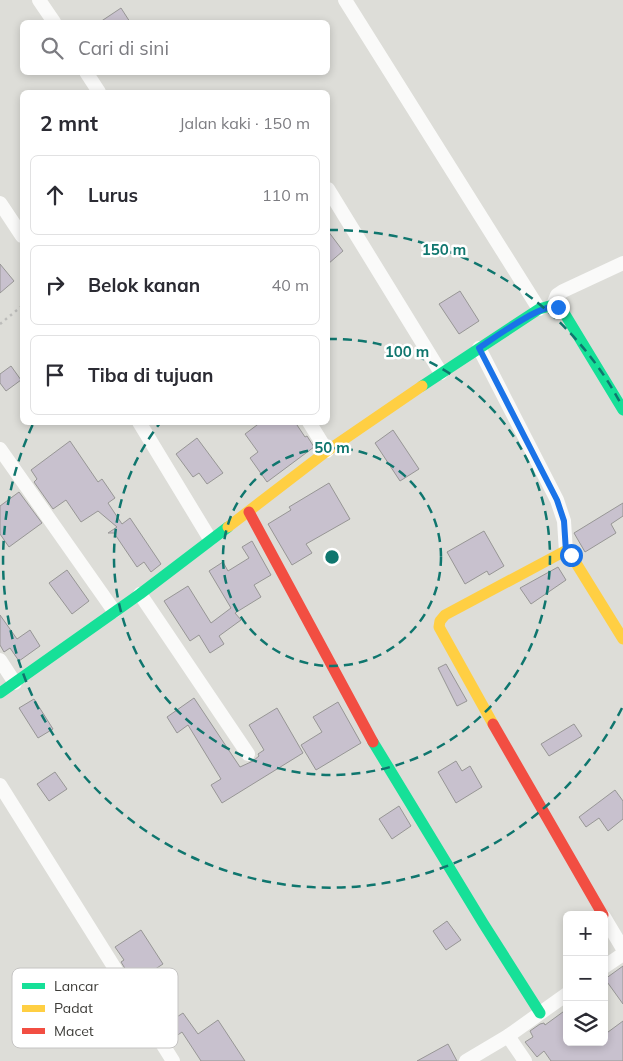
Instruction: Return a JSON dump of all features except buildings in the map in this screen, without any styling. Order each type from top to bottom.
[{"type":"street","points":[[39,0],[53,20]]},
{"type":"street","points":[[345,0],[546,307],[563,311],[623,410]]},
{"type":"street","points":[[88,75],[97,90]]},
{"type":"street","points":[[330,192],[442,373]]},
{"type":"street","points":[[0,203],[20,233]]},
{"type":"street","points":[[0,693],[140,594],[327,451],[479,348],[546,307],[562,291],[623,263]]},
{"type":"street","points":[[479,348],[557,500],[564,521],[566,552]]},
{"type":"street","points":[[142,425],[210,539]]},
{"type":"street","points":[[311,425],[327,451]]},
{"type":"street","points":[[0,449],[114,611]]},
{"type":"street","points":[[249,512],[301,606],[361,722],[540,1013]]},
{"type":"street","points":[[601,911],[439,628],[440,621],[445,615],[561,552],[566,552],[571,555],[623,639]]},
{"type":"street","points":[[140,594],[248,754]]},
{"type":"street","points":[[0,660],[15,683]]},
{"type":"street","points":[[0,785],[115,968]]},
{"type":"street","points":[[608,923],[623,949]]},
{"type":"street","points":[[608,964],[623,954]]},
{"type":"street","points":[[466,1061],[508,1036],[563,997]]},
{"type":"street","points":[[508,1036],[525,1061]]},
{"type":"street","points":[[165,1048],[173,1061]]},
{"type":"path","points":[[0,324],[20,308]]},
{"type":"traffic: fast","points":[[422,386],[539,309],[553,305],[563,311],[623,410]]},
{"type":"traffic: fast","points":[[0,693],[140,594],[228,527]]},
{"type":"traffic: fast","points":[[373,742],[540,1013]]},
{"type":"traffic: slow","points":[[228,527],[327,451],[422,386]]},
{"type":"traffic: slow","points":[[493,724],[439,627],[440,621],[445,615],[565,551],[571,555],[623,639]]},
{"type":"traffic: jam","points":[[249,512],[373,742]]},
{"type":"traffic: jam","points":[[493,724],[601,911]]},
{"type":"route","points":[[558,307],[553,305],[539,310],[479,348],[557,500],[564,521],[566,552],[571,555]]}]
